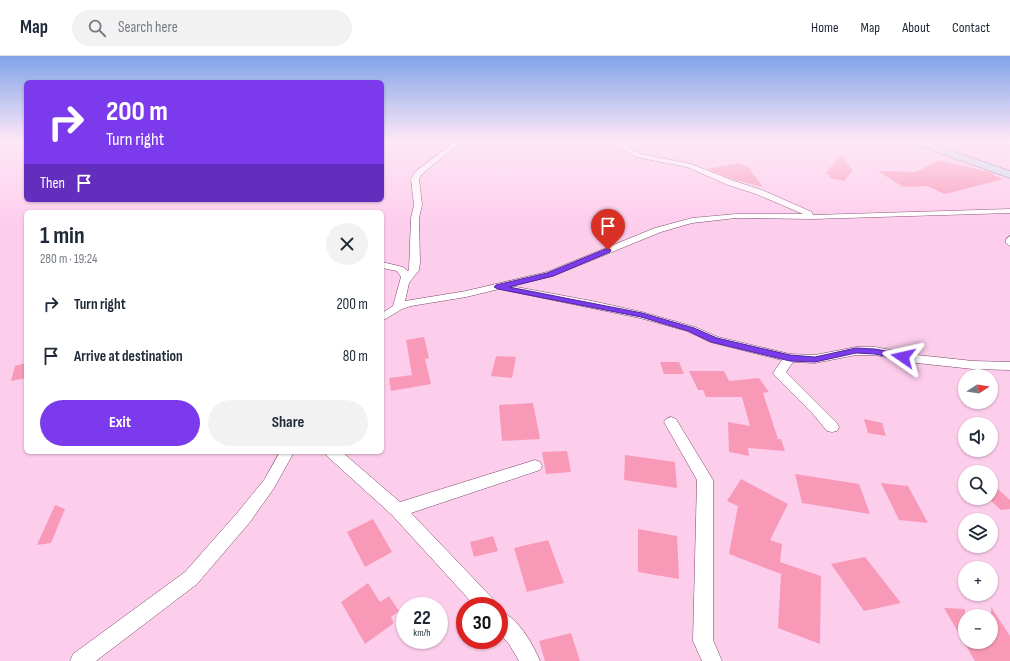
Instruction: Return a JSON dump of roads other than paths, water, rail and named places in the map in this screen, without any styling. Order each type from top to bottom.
[{"type":"street","points":[[405,282],[414,270],[416,263],[416,218],[418,205],[415,179],[425,168]]},
{"type":"street","points":[[697,168],[731,183],[759,192],[813,217]]},
{"type":"street","points":[[991,168],[1010,175]]},
{"type":"street","points":[[384,317],[398,307],[409,303],[466,294],[550,274],[658,230],[692,221],[736,216],[813,217],[1010,211]]},
{"type":"street","points":[[384,265],[400,269],[406,273],[398,307]]},
{"type":"street","points":[[498,287],[642,315],[691,329],[714,340],[790,358],[815,359],[862,351],[952,363],[1010,366]]},
{"type":"street","points":[[790,358],[779,373],[798,390],[832,427]]},
{"type":"street","points":[[671,422],[705,480],[706,552],[703,641],[712,661]]},
{"type":"street","points":[[80,661],[191,578],[244,518],[268,484],[286,454]]},
{"type":"street","points":[[334,454],[398,510],[479,597]]},
{"type":"street","points":[[398,510],[535,466]]},
{"type":"street","points":[[508,629],[516,637],[530,661]]}]
